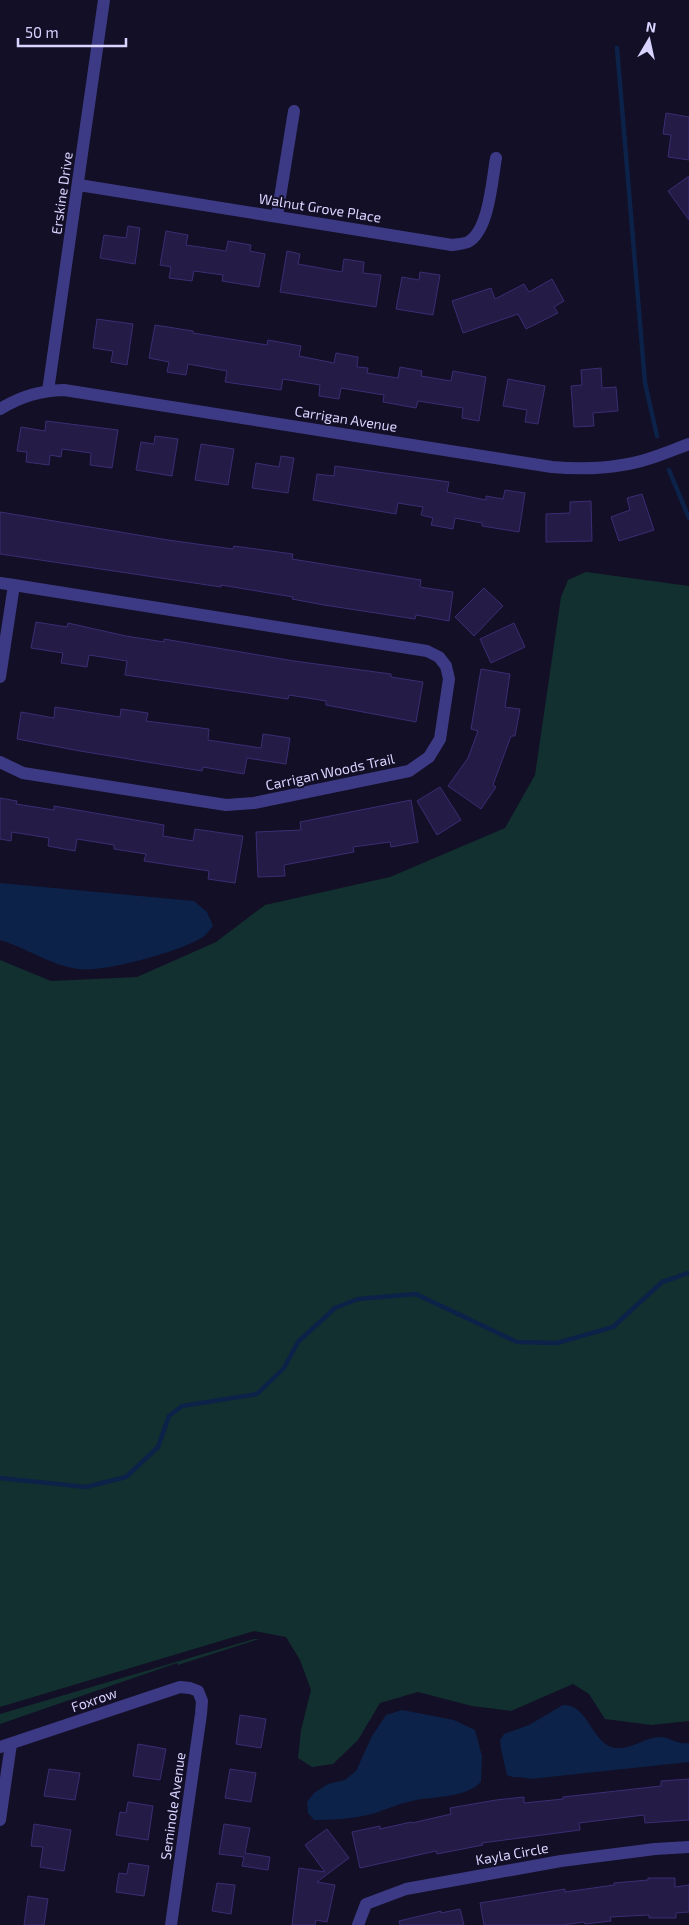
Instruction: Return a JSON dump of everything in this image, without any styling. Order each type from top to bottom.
[{"type":"street","name":"Erskine Drive","points":[[48,391],[104,0]]},
{"type":"street","points":[[277,216],[294,110]]},
{"type":"street","name":"Walnut Grove Place","points":[[78,184],[452,245],[468,242],[478,232],[484,220],[496,158]]},
{"type":"street","name":"Carrigan Avenue","points":[[0,409],[25,396],[64,390],[552,468],[586,469],[624,465],[654,457],[689,444]]},
{"type":"street","name":"Carrigan Woods Trail","points":[[0,583],[428,651],[439,658],[446,666],[449,679],[440,739],[430,757],[409,771],[254,803],[226,805],[23,773],[0,762]]},
{"type":"street","points":[[0,678],[14,585]]},
{"type":"street","name":"Foxrow","points":[[6,1746],[180,1687],[198,1691]]},
{"type":"street","name":"Seminole Avenue","points":[[171,1925],[201,1714],[202,1700],[198,1691]]},
{"type":"street","points":[[0,1820],[6,1746]]},
{"type":"street","name":"Kayla Circle","points":[[358,1925],[366,1904],[406,1889],[561,1861],[655,1849],[689,1847]]},
{"type":"green space","points":[[586,572],[689,586],[689,1721],[652,1725],[605,1719],[589,1694],[573,1684],[511,1711],[472,1706],[418,1692],[380,1703],[358,1740],[333,1764],[312,1767],[298,1758],[301,1730],[311,1690],[300,1660],[286,1637],[254,1631],[0,1707],[0,960],[51,981],[137,977],[216,942],[265,905],[390,877],[505,828],[535,775],[561,597],[568,580]]},
{"type":"green space","points":[[259,1639],[178,1665],[177,1663],[0,1724],[0,1714]]},
{"type":"water","points":[[0,883],[194,901],[207,912],[213,926],[203,937],[193,943],[142,960],[105,968],[78,969],[68,967],[0,940]]},
{"type":"water","points":[[563,1705],[571,1706],[578,1710],[598,1737],[611,1747],[623,1748],[648,1739],[664,1737],[681,1743],[689,1743],[689,1762],[530,1779],[507,1775],[500,1740],[504,1734],[529,1725]]},
{"type":"water","points":[[402,1710],[454,1720],[475,1730],[482,1756],[481,1782],[465,1792],[408,1802],[368,1815],[314,1820],[308,1813],[307,1802],[314,1793],[328,1784],[345,1780],[356,1771],[372,1736],[386,1715]]},
{"type":"building","points":[[666,113],[689,117],[689,160],[668,157],[671,135],[663,134]]},
{"type":"building","points":[[689,176],[689,220],[668,191]]},
{"type":"building","points":[[128,226],[140,228],[135,264],[100,258],[104,235],[126,238]]},
{"type":"building","points":[[166,231],[188,235],[186,245],[226,251],[228,241],[251,245],[250,251],[265,254],[259,287],[222,281],[223,275],[194,271],[192,281],[169,278],[171,267],[160,265]]},
{"type":"building","points":[[287,251],[300,254],[298,264],[342,272],[344,259],[364,262],[363,273],[381,275],[376,307],[280,292]]},
{"type":"building","points":[[420,272],[440,275],[433,315],[396,309],[402,277],[419,280]]},
{"type":"building","points":[[552,279],[564,301],[554,307],[558,313],[526,329],[518,314],[463,333],[452,301],[491,288],[495,299],[524,284],[529,292]]},
{"type":"building","points":[[97,319],[133,324],[127,365],[111,362],[113,351],[93,348]]},
{"type":"building","points":[[155,325],[267,345],[268,340],[301,346],[299,356],[334,363],[336,353],[358,357],[357,367],[368,368],[367,373],[398,378],[400,367],[422,371],[421,376],[451,381],[453,371],[486,377],[479,421],[462,418],[463,408],[418,401],[416,408],[383,402],[384,395],[341,388],[339,399],[319,396],[320,385],[283,379],[281,390],[225,382],[227,371],[188,364],[186,375],[167,372],[169,362],[149,358]]},
{"type":"building","points":[[601,368],[602,388],[616,387],[618,411],[593,413],[594,426],[574,427],[571,386],[582,385],[581,370]]},
{"type":"building","points":[[508,379],[545,386],[538,424],[525,422],[527,410],[503,406]]},
{"type":"building","points":[[46,421],[118,430],[112,468],[90,465],[91,453],[62,449],[61,457],[50,455],[49,465],[26,462],[27,452],[17,451],[21,427],[45,431]]},
{"type":"building","points":[[155,436],[178,439],[172,476],[136,470],[141,442],[154,444]]},
{"type":"building","points":[[201,444],[234,449],[228,485],[195,480]]},
{"type":"building","points":[[281,456],[294,458],[288,493],[252,488],[256,463],[279,467]]},
{"type":"building","points":[[335,466],[449,482],[447,492],[486,500],[486,496],[503,499],[505,490],[525,493],[519,532],[482,526],[482,523],[455,518],[453,529],[431,525],[433,518],[421,515],[423,507],[398,503],[396,514],[313,500],[317,474],[334,476]]},
{"type":"building","points":[[642,494],[654,530],[619,541],[611,517],[630,510],[627,498]]},
{"type":"building","points":[[591,501],[592,541],[546,542],[546,514],[570,513],[570,502]]},
{"type":"building","points":[[0,512],[168,540],[233,549],[234,546],[293,554],[292,559],[421,580],[420,587],[453,592],[449,621],[416,615],[415,619],[324,605],[292,599],[293,597],[221,585],[221,587],[0,554]]},
{"type":"building","points":[[484,588],[503,606],[474,636],[455,617]]},
{"type":"building","points":[[36,622],[67,627],[68,623],[126,636],[164,642],[164,639],[294,661],[391,674],[391,677],[423,682],[416,722],[326,705],[326,701],[289,695],[288,699],[125,675],[127,661],[89,655],[87,667],[61,663],[63,653],[31,648]]},
{"type":"building","points":[[514,623],[525,647],[491,663],[480,639]]},
{"type":"building","points":[[481,669],[510,674],[505,707],[520,709],[515,736],[511,736],[493,785],[496,787],[481,809],[448,786],[468,758],[478,731],[471,729]]},
{"type":"building","points":[[55,707],[120,717],[121,709],[148,713],[146,721],[209,729],[208,740],[261,748],[263,734],[290,738],[286,764],[247,758],[244,774],[203,767],[202,771],[17,739],[21,712],[54,718]]},
{"type":"building","points":[[440,787],[461,820],[437,835],[417,801]]},
{"type":"building","points":[[0,798],[17,801],[16,804],[54,810],[54,806],[164,825],[163,836],[193,841],[195,829],[243,836],[235,883],[208,879],[209,871],[144,861],[146,854],[114,849],[114,845],[77,839],[75,851],[48,846],[49,838],[12,832],[11,841],[0,839]]},
{"type":"building","points":[[411,800],[418,842],[391,847],[390,842],[353,847],[354,852],[284,865],[285,876],[258,877],[256,832],[301,830],[300,822]]},
{"type":"building","points":[[240,1715],[266,1719],[261,1748],[236,1744]]},
{"type":"building","points":[[138,1744],[166,1749],[160,1780],[133,1776]]},
{"type":"building","points":[[49,1769],[80,1773],[75,1800],[44,1796]]},
{"type":"building","points":[[230,1769],[256,1773],[251,1802],[225,1798]]},
{"type":"building","points":[[689,1779],[689,1820],[645,1823],[644,1815],[579,1823],[580,1830],[482,1843],[483,1845],[437,1854],[436,1851],[360,1868],[352,1832],[380,1826],[380,1829],[412,1823],[451,1814],[450,1808],[496,1800],[524,1797],[524,1803],[563,1799],[563,1797],[661,1786],[661,1781]]},
{"type":"building","points":[[128,1802],[153,1806],[148,1840],[116,1835],[120,1812],[126,1813]]},
{"type":"building","points":[[34,1824],[71,1830],[64,1871],[40,1867],[43,1847],[31,1846]]},
{"type":"building","points":[[224,1824],[250,1828],[245,1853],[270,1857],[268,1870],[242,1866],[244,1857],[219,1854]]},
{"type":"building","points":[[327,1829],[349,1858],[317,1882],[335,1885],[327,1922],[316,1920],[315,1925],[292,1925],[299,1868],[325,1872],[305,1845]]},
{"type":"building","points":[[129,1863],[149,1866],[144,1896],[116,1892],[119,1873],[127,1874]]},
{"type":"building","points":[[648,1878],[675,1878],[675,1887],[689,1885],[689,1912],[676,1913],[676,1918],[649,1918],[649,1915],[610,1917],[611,1921],[585,1924],[584,1922],[563,1925],[484,1925],[480,1903],[565,1889],[565,1892],[614,1885],[614,1883],[648,1880]]},
{"type":"building","points":[[217,1883],[235,1885],[231,1914],[212,1911]]},
{"type":"building","points":[[28,1896],[48,1899],[44,1925],[24,1925]]},
{"type":"building","points":[[460,1909],[464,1925],[400,1925],[399,1921],[441,1911],[441,1913]]},
{"type":"waterway","points":[[617,48],[645,383],[657,436]]},
{"type":"waterway","points":[[669,470],[689,518]]},
{"type":"waterway","points":[[0,1478],[86,1487],[126,1477],[158,1447],[169,1416],[182,1406],[257,1394],[284,1368],[298,1342],[335,1308],[358,1299],[416,1294],[517,1342],[557,1343],[613,1327],[662,1282],[689,1273]]}]
